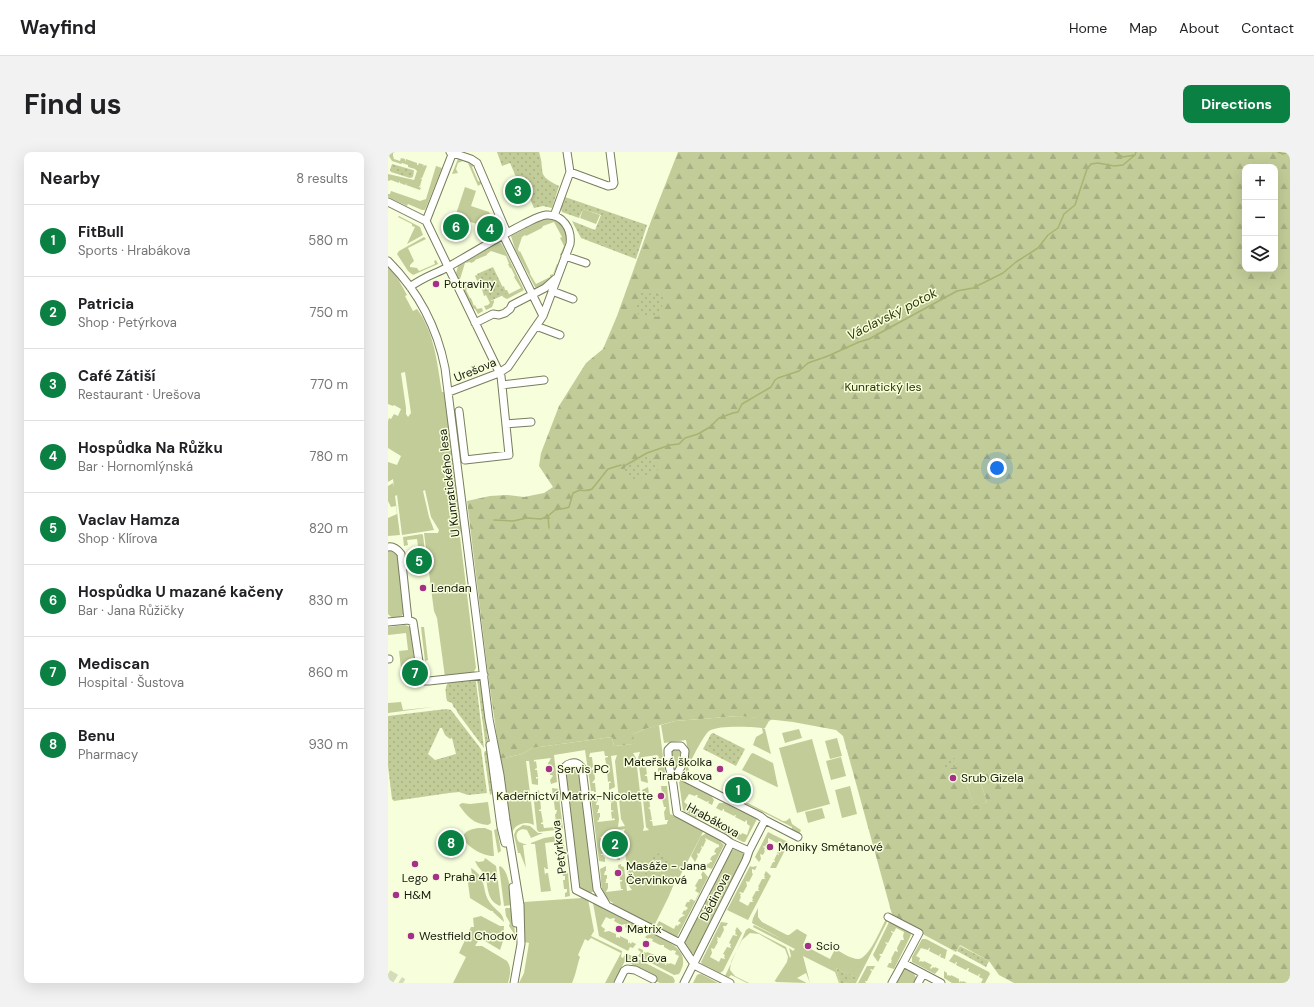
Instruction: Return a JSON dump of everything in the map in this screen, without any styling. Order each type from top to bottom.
[{"type":"street","points":[[426,221],[452,152],[471,159],[477,163],[505,234],[542,316]]},
{"type":"street","points":[[410,287],[421,279],[448,267],[505,234],[539,217],[544,215],[554,216],[570,172],[567,152]]},
{"type":"street","points":[[570,172],[608,186],[613,185],[610,152]]},
{"type":"street","points":[[388,202],[426,221],[499,373],[502,385],[509,455],[465,460],[459,411]]},
{"type":"street","name":"Urešova","points":[[449,392],[499,373],[508,367],[542,316],[570,244],[569,230],[564,222],[554,216]]},
{"type":"street","points":[[565,256],[586,263]]},
{"type":"street","name":"U Kunratického lesa","points":[[388,261],[410,287],[431,324],[442,354],[449,392],[484,675],[489,719],[490,749],[501,827],[512,880],[517,945],[510,983]]},
{"type":"street","points":[[475,323],[493,314],[505,313],[512,305],[532,295],[552,282],[559,272]]},
{"type":"street","points":[[552,291],[573,299]]},
{"type":"street","points":[[536,326],[560,335]]},
{"type":"street","points":[[502,385],[544,380]]},
{"type":"street","points":[[506,424],[531,422]]},
{"type":"street","points":[[388,547],[393,547],[401,554],[408,620]]},
{"type":"street","points":[[388,622],[408,620],[414,623],[421,675],[424,681],[429,682],[484,675]]},
{"type":"street","name":"U Kunratického lesa","points":[[489,719],[498,765],[520,905],[521,944],[514,983]]},
{"type":"street","name":"Petýrkova","points":[[606,904],[597,889],[582,768],[576,763],[568,764],[564,767],[562,772],[575,885],[578,892],[605,905],[606,904],[680,943]]},
{"type":"street","name":"Hrabákova","points":[[749,851],[731,843],[677,813],[675,776],[760,816],[798,837]]},
{"type":"street","name":"Dědinova","points":[[684,983],[765,820]]},
{"type":"street","name":"Dědinova","points":[[680,943],[731,843]]},
{"type":"street","points":[[586,896],[593,894],[597,889]]},
{"type":"street","points":[[888,917],[919,932],[892,983]]},
{"type":"street","points":[[680,943],[693,964],[730,983]]},
{"type":"street","points":[[903,963],[940,983]]},
{"type":"street","points":[[618,983],[624,971],[627,969],[635,970],[653,979]]},
{"type":"street","points":[[918,983],[923,974]]},
{"type":"green space","points":[[389,152],[395,152],[393,153],[394,159],[400,161],[401,158],[405,159],[405,162],[406,159],[417,163],[417,165],[419,163],[424,165],[423,167],[425,165],[427,166],[422,178],[420,178],[422,179],[421,187],[419,186],[421,188],[420,190],[406,185],[407,183],[405,185],[400,183],[400,181],[399,183],[391,180],[388,181],[388,174],[414,180],[417,171],[408,167],[408,165],[392,161],[389,156]]},
{"type":"green space","points":[[497,152],[539,152],[544,176],[559,186],[552,208],[543,206],[534,208],[527,192],[523,193],[510,163],[502,166]]},
{"type":"green space","name":"Kunratický les","points":[[678,152],[1290,152],[1290,983],[1014,983],[999,975],[989,961],[960,945],[956,952],[893,918],[843,736],[836,730],[793,722],[739,716],[675,721],[645,729],[633,734],[634,744],[614,746],[612,737],[532,748],[522,754],[500,759],[467,501],[490,496],[507,495],[524,497],[544,493],[553,487],[539,466],[541,453],[559,406],[586,363],[603,349],[617,316],[651,221]],"holes":[[[979,778],[987,802],[974,806],[966,783]]]},
{"type":"green space","points":[[459,156],[475,165],[472,167],[478,181],[482,182],[481,184],[478,186],[468,163],[463,161],[458,163],[456,169],[458,173],[452,174]]},
{"type":"green space","points":[[392,164],[413,170],[413,177],[410,178],[391,172],[390,170]]},
{"type":"green space","points":[[436,166],[442,168],[425,210],[408,204],[407,206],[388,197],[388,194],[390,194],[391,191],[420,201],[426,199]]},
{"type":"green space","points":[[465,187],[476,191],[471,206],[489,212],[495,225],[494,229],[487,232],[488,235],[480,240],[477,235],[482,237],[484,232],[486,233],[487,226],[455,217]]},
{"type":"green space","points":[[565,197],[647,225],[636,259],[581,238],[572,221],[595,230],[601,215],[583,209],[579,218],[562,212],[561,209]]},
{"type":"green space","points":[[583,209],[600,215],[596,224],[580,218]]},
{"type":"green space","points":[[399,216],[420,227],[423,235],[407,244],[415,227],[398,217]]},
{"type":"green space","points":[[543,219],[557,222],[563,227],[566,235],[566,242],[560,255],[564,246],[560,238],[562,237],[554,222],[522,237],[518,249],[536,284],[550,277],[558,264],[554,273],[550,279],[536,289],[515,249],[511,236]]},
{"type":"green space","points":[[424,237],[426,239],[408,248],[414,261],[410,267],[417,268],[419,271],[435,264],[434,261],[436,260],[438,264],[413,275],[408,271],[397,254],[399,251]]},
{"type":"green space","points":[[499,242],[503,246],[524,290],[507,299],[503,297],[500,288],[504,286],[505,290],[507,290],[509,294],[521,288],[514,277],[515,276],[508,264],[506,256],[491,251],[487,255],[471,263],[465,263],[460,279],[464,286],[465,285],[474,306],[475,305],[477,309],[482,308],[483,311],[478,314],[475,309],[472,308],[456,273],[458,266]]},
{"type":"green space","points":[[388,266],[398,279],[407,295],[405,296],[413,311],[417,309],[428,328],[437,360],[442,392],[444,392],[462,533],[456,533],[456,538],[460,537],[476,668],[473,673],[445,677],[437,618],[434,611],[424,533],[438,533],[439,530],[431,517],[425,490],[423,491],[429,517],[434,530],[402,535],[397,495],[395,496],[400,535],[388,536],[388,518],[397,514],[396,506],[391,507],[388,501],[388,486],[393,483],[394,488],[393,479],[388,482],[388,462],[397,465],[401,456],[388,448],[388,421],[394,414],[398,416],[401,409],[394,405],[388,404]],"holes":[[[405,372],[411,413],[408,417],[406,414],[401,373]]]},
{"type":"green space","points":[[493,267],[506,294],[490,301],[477,274]]},
{"type":"green space","points":[[475,276],[483,277],[491,301],[494,300],[492,307],[486,310],[484,306],[490,303],[486,295],[484,296],[480,283],[478,283]]},
{"type":"green space","points":[[642,291],[665,298],[658,317],[634,313]]},
{"type":"green space","points":[[650,455],[657,461],[658,470],[634,481],[625,475],[625,467]]},
{"type":"green space","points":[[422,534],[426,561],[421,565],[420,560],[422,560],[422,558],[420,559],[419,548],[421,546],[418,546],[417,539],[407,540],[408,545],[404,546],[403,537]]},
{"type":"green space","points":[[388,548],[397,553],[404,613],[398,618],[392,617],[388,614]]},
{"type":"green space","points":[[405,625],[410,628],[415,665],[414,667],[401,668],[399,651],[408,650],[406,633],[388,635],[388,627]]},
{"type":"green space","points":[[421,627],[424,627],[428,660],[425,661]]},
{"type":"green space","points":[[475,679],[484,748],[454,708],[452,703],[447,701],[446,694],[446,687],[448,683]]},
{"type":"green space","points":[[477,679],[481,683],[489,748],[486,748]]},
{"type":"green space","points":[[401,702],[403,710],[433,707],[388,713],[388,703]]},
{"type":"green space","points":[[446,709],[451,710],[481,749],[487,793],[468,795],[459,792],[394,801],[392,799],[388,766],[388,716]],"holes":[[[440,728],[442,728],[445,735],[450,739],[452,738],[456,754],[435,760],[428,754]]]},
{"type":"green space","points":[[739,716],[773,719],[769,721],[765,728],[763,728],[765,729],[771,754],[753,745],[756,737],[763,733],[762,728],[735,727],[714,729],[709,731],[704,737],[688,767],[690,773],[697,777],[696,778],[685,772],[689,758],[686,740],[664,743],[661,725],[675,721]]},
{"type":"green space","points":[[659,725],[666,780],[660,781],[659,777],[660,774],[662,774],[661,772],[658,772],[660,764],[657,764],[659,757],[657,755],[643,757],[643,759],[645,759],[646,766],[644,767],[646,767],[647,774],[645,776],[647,776],[648,783],[641,781],[638,758],[640,752],[633,753],[636,758],[644,827],[643,831],[649,830],[646,827],[642,790],[648,787],[649,794],[647,795],[649,796],[650,807],[648,808],[650,809],[652,820],[650,821],[652,821],[653,826],[667,824],[668,820],[665,820],[664,812],[666,807],[664,807],[662,799],[665,796],[662,794],[661,786],[667,786],[670,814],[705,828],[679,878],[677,877],[654,926],[613,905],[613,903],[605,896],[602,888],[600,869],[606,866],[604,875],[607,875],[605,883],[608,883],[608,888],[606,892],[623,890],[621,889],[620,882],[622,880],[620,880],[619,873],[621,872],[619,872],[618,865],[621,864],[621,866],[624,867],[627,891],[632,890],[629,886],[623,834],[625,829],[618,830],[620,834],[623,856],[620,860],[617,860],[616,853],[618,852],[616,852],[615,845],[617,843],[615,843],[614,836],[616,835],[600,837],[603,840],[603,844],[601,846],[604,849],[604,853],[601,855],[605,857],[605,862],[599,861],[591,798],[598,796],[596,805],[599,805],[597,813],[600,813],[600,817],[597,821],[598,822],[615,820],[614,818],[612,819],[611,812],[614,811],[611,810],[611,803],[613,802],[610,802],[610,795],[616,796],[619,819],[618,827],[625,826],[621,819],[615,761],[617,755],[611,756],[615,787],[609,790],[609,783],[611,783],[610,781],[608,782],[607,770],[609,769],[607,769],[605,758],[608,756],[605,756],[604,751],[590,753],[589,757],[592,757],[593,766],[591,770],[594,770],[595,779],[592,783],[595,783],[596,792],[591,791],[585,750],[554,755],[557,782],[551,784],[550,780],[553,776],[550,775],[549,771],[552,767],[549,767],[548,763],[551,758],[534,760],[534,762],[536,761],[537,768],[535,770],[537,770],[538,777],[536,777],[536,779],[538,778],[538,785],[532,784],[529,761],[526,761],[534,825],[525,823],[514,828],[512,835],[515,851],[512,843],[500,759],[522,754],[532,748],[612,737],[614,746],[633,744],[633,734]]},
{"type":"green space","points":[[799,729],[802,738],[785,743],[782,733]]},
{"type":"green space","points":[[713,733],[745,749],[736,766],[703,749]]},
{"type":"green space","points":[[837,738],[842,756],[830,759],[825,741]]},
{"type":"green space","points":[[812,739],[830,804],[797,813],[779,748]]},
{"type":"green space","points":[[678,749],[682,751],[683,758],[675,771],[673,771],[670,753],[672,750]]},
{"type":"green space","points":[[489,750],[494,792],[490,795],[484,753],[485,751]]},
{"type":"green space","points":[[753,753],[773,763],[778,787],[742,770]]},
{"type":"green space","points":[[841,757],[846,776],[831,780],[826,761]]},
{"type":"green space","points":[[956,758],[957,767],[945,769],[944,760]]},
{"type":"green space","points":[[574,766],[579,769],[595,888],[594,891],[589,894],[578,889],[564,770]]},
{"type":"green space","points":[[979,778],[987,802],[974,807],[966,783]]},
{"type":"green space","points":[[682,780],[713,795],[712,797],[714,800],[712,805],[708,803],[709,801],[707,802],[697,797],[698,795],[695,796],[689,794],[684,802],[688,805],[687,809],[692,808],[699,811],[699,815],[702,815],[703,813],[707,815],[703,819],[697,816],[696,818],[683,810],[679,782]]},
{"type":"green space","points":[[850,786],[857,814],[842,818],[835,790]]},
{"type":"green space","points":[[552,788],[558,789],[563,829],[539,832],[537,830],[533,793],[539,790],[540,797],[538,798],[540,798],[541,809],[539,811],[541,811],[543,822],[541,824],[543,824],[544,828],[558,827],[559,823],[556,823],[555,814],[557,810],[555,810],[554,802],[556,797],[553,797]]},
{"type":"green space","points":[[724,801],[757,818],[745,842],[714,827],[714,825],[711,824],[711,818],[715,820],[715,823],[719,822],[726,826],[726,829],[730,827],[738,831],[738,835],[739,833],[741,835],[742,833],[747,835],[750,826],[747,824],[746,820],[745,822],[735,817],[736,815],[734,816],[724,811],[724,809],[722,811],[716,808],[719,803],[723,803]]},
{"type":"green space","points":[[744,801],[783,821],[790,818],[792,824],[801,830],[799,835],[791,831],[792,827],[743,802]]},
{"type":"green space","points":[[488,802],[491,823],[488,825],[478,823],[471,819],[459,805],[462,803],[470,804]]},
{"type":"green space","points":[[822,808],[825,818],[808,823],[805,812]]},
{"type":"green space","points":[[523,825],[530,826],[538,833],[543,833],[531,838],[527,830],[522,829],[519,830],[517,834],[517,839],[519,842],[527,845],[523,845],[526,868],[520,853],[518,853],[514,835],[516,830]]},
{"type":"green space","points":[[478,828],[485,828],[492,831],[494,856],[480,853],[473,849],[464,839],[464,835],[468,831]]},
{"type":"green space","points":[[497,829],[501,851],[498,853],[494,830]]},
{"type":"green space","points":[[706,831],[722,840],[721,842],[724,845],[712,869],[706,867],[708,863],[709,864],[712,862],[710,859],[716,854],[714,852],[719,845],[705,838],[706,840],[703,847],[701,846],[702,848],[699,854],[697,853],[698,856],[695,862],[691,856],[701,836],[705,834]]},
{"type":"green space","points":[[768,832],[788,842],[776,868],[770,868],[773,862],[775,862],[774,860],[777,854],[779,855],[777,853],[781,846],[783,846],[768,838],[769,843],[767,847],[763,847],[765,848],[765,851],[763,855],[760,854],[761,859],[759,862],[755,857]]},
{"type":"green space","points":[[563,835],[566,864],[562,867],[561,862],[563,862],[563,858],[561,858],[560,850],[562,849],[561,845],[559,845],[559,841],[545,843],[548,869],[544,867],[545,875],[548,873],[551,891],[541,892],[535,844],[531,843],[544,838]]},
{"type":"green space","points":[[736,848],[745,855],[697,953],[692,954],[687,949],[684,942],[730,851]]},
{"type":"green space","points":[[659,853],[669,864],[659,872],[648,861]]},
{"type":"green space","points":[[485,858],[496,866],[500,906],[490,897],[485,876],[475,861],[484,861]]},
{"type":"green space","points":[[646,863],[658,873],[647,875],[644,873],[642,867]]},
{"type":"green space","points":[[500,866],[503,868],[508,878],[511,905],[504,906]]},
{"type":"green space","points":[[750,866],[757,866],[755,870],[752,869],[753,874],[749,882],[746,881],[747,886],[743,893],[739,893],[741,894],[741,897],[739,901],[748,906],[750,902],[754,902],[752,901],[752,898],[756,891],[760,891],[758,890],[758,887],[762,879],[766,879],[764,878],[764,875],[766,871],[771,876],[748,920],[727,910]]},
{"type":"green space","points":[[471,868],[480,876],[488,899],[501,914],[504,922],[493,911],[470,898],[467,875],[472,875]]},
{"type":"green space","points":[[562,871],[568,873],[570,896],[565,897],[567,889],[564,889],[563,880],[565,880],[565,876],[563,876]]},
{"type":"green space","points":[[703,871],[708,877],[677,937],[656,927],[659,921],[674,929],[676,925],[678,926],[681,923],[678,921],[685,915],[682,914],[684,910],[685,911],[688,908],[685,906],[687,902],[690,902],[689,901],[691,899],[695,901],[699,893],[695,891],[697,888],[695,886],[699,879],[702,879],[701,875]]},
{"type":"green space","points":[[582,898],[588,899],[594,931],[591,936],[622,951],[621,957],[623,958],[626,953],[673,977],[675,981],[674,983],[660,983],[654,980],[655,976],[625,961],[613,983],[605,983],[621,953],[591,938],[588,941],[585,939],[578,955],[580,957],[572,983],[519,983],[524,973],[529,943],[524,942],[524,902]]},
{"type":"green space","points":[[593,903],[640,929],[641,935],[637,933],[638,930],[633,931],[625,927],[626,924],[621,925],[614,921],[614,918],[610,919],[606,917],[601,926],[605,929],[604,932],[609,931],[616,934],[616,938],[620,938],[620,936],[628,940],[628,944],[629,942],[631,944],[632,942],[636,944],[633,948],[630,947],[628,951],[599,936]]},
{"type":"green space","points":[[506,908],[513,908],[515,935],[509,926],[510,923],[506,916]]},
{"type":"green space","points":[[758,908],[758,917],[762,922],[787,935],[797,929],[807,935],[803,945],[830,959],[835,949],[852,958],[862,958],[878,936],[886,919],[888,920],[856,983],[845,983],[857,978],[836,968],[839,983],[835,972],[803,956],[810,983],[806,973],[797,978],[807,983],[774,982],[787,962],[788,957],[785,949],[759,934],[750,933],[742,940],[736,951],[746,930],[749,928],[786,947],[790,958],[789,948],[793,951],[795,949],[753,927],[754,925],[782,939],[752,923]]},
{"type":"green space","points":[[481,916],[500,926],[504,926],[503,941],[500,950],[480,938],[475,946],[482,946],[507,961],[510,969],[508,983],[453,983],[466,957],[459,953],[471,927],[474,927],[473,918]]},
{"type":"green space","points":[[721,922],[728,923],[726,926],[723,926],[724,930],[720,938],[717,937],[718,942],[714,949],[711,948],[712,953],[710,957],[719,962],[721,958],[725,959],[725,955],[723,954],[727,947],[731,948],[731,944],[729,943],[733,935],[737,936],[735,931],[737,927],[742,933],[723,971],[720,973],[702,964],[701,962]]},
{"type":"green space","points":[[889,922],[910,932],[911,935],[894,969],[887,967],[889,963],[892,963],[891,959],[895,951],[898,952],[897,948],[901,940],[904,940],[904,932],[896,928],[894,932],[891,931],[893,933],[888,943],[885,943],[887,944],[882,954],[879,955],[881,956],[878,962],[873,955]]},
{"type":"green space","points":[[649,934],[653,934],[666,940],[681,953],[683,966],[679,974],[674,975],[638,956],[641,952],[638,950],[639,948],[643,950],[643,954],[644,952],[647,952],[655,955],[654,959],[658,959],[658,957],[666,961],[665,965],[670,963],[675,965],[679,956],[675,954],[676,951],[671,951],[664,947],[664,945],[660,945],[652,941],[653,939],[648,939],[645,937]]},
{"type":"green space","points":[[922,939],[926,939],[947,950],[945,959],[940,957],[941,954],[939,956],[929,951],[930,948],[928,950],[921,948],[916,956],[920,958],[919,962],[924,961],[932,965],[930,968],[931,969],[935,967],[939,969],[935,974],[912,962],[912,957]]},
{"type":"green space","points":[[960,946],[989,961],[986,967],[957,951]]},
{"type":"green space","points":[[954,954],[989,972],[990,974],[985,983],[981,983],[983,979],[979,977],[980,974],[978,976],[968,971],[969,968],[966,970],[956,965],[957,962],[955,964],[949,961]]},
{"type":"green space","points":[[731,964],[730,970],[735,976],[749,983],[731,975],[729,977],[725,976]]},
{"type":"green space","points":[[867,966],[875,966],[873,970],[870,970],[872,971],[867,981],[865,981],[866,983],[858,983]]},
{"type":"green space","points":[[836,968],[858,978],[845,983],[840,983]]},
{"type":"green space","points":[[905,969],[913,971],[916,978],[915,983],[894,983],[902,970]]},
{"type":"green space","points":[[944,971],[947,973],[947,976],[951,975],[959,979],[959,983],[952,983],[944,978]]},
{"type":"green space","points":[[699,974],[701,974],[718,983],[693,983]]},
{"type":"waterway","points":[[1115,152],[1123,157],[1135,155],[1136,152]]},
{"type":"waterway","points":[[1278,152],[1283,154],[1289,152]]},
{"type":"waterway","name":"Václavský potok","points":[[626,465],[647,453],[670,445],[679,444],[685,438],[698,434],[710,427],[719,418],[738,412],[742,404],[771,387],[778,378],[799,371],[808,363],[869,339],[957,291],[973,288],[1003,273],[1016,262],[1038,248],[1048,235],[1058,228],[1064,214],[1075,205],[1087,169],[1091,164],[1098,163],[1114,166],[1123,165],[1135,155]]},
{"type":"waterway","name":"Václavský potok","points":[[494,520],[513,521],[527,518],[541,519],[548,516],[555,510],[569,507],[573,493],[580,490],[586,491],[592,489],[608,469],[621,465]]},
{"type":"waterway","points":[[548,516],[549,528]]},
{"type":"tunnel","points":[[388,974],[403,983]]},
{"type":"place","name":"Café Zátiší","points":[[518,191]]},
{"type":"place","name":"Hospůdka U mazané kačeny","points":[[456,227]]},
{"type":"place","name":"Hospůdka Na Růžku","points":[[490,229]]},
{"type":"place","name":"Potraviny","points":[[436,284]]},
{"type":"place","name":"Vaclav Hamza","points":[[419,561]]},
{"type":"place","name":"Lendan","points":[[423,588]]},
{"type":"place","name":"Mediscan","points":[[415,673]]},
{"type":"place","name":"Servis PC","points":[[549,769]]},
{"type":"place","name":"Mateřská školka Hrabákova","points":[[720,769]]},
{"type":"place","name":"Srub Gizela","points":[[953,778]]},
{"type":"place","name":"FitBull","points":[[738,790]]},
{"type":"place","name":"Kadeřnictví Matrix-Nicolette","points":[[661,796]]},
{"type":"place","name":"Benu","points":[[451,843]]},
{"type":"place","name":"Patricia","points":[[615,844]]},
{"type":"place","name":"Moniky Smétanové","points":[[770,847]]},
{"type":"place","name":"Lego","points":[[415,864]]},
{"type":"place","name":"Masáže - Jana Červinková","points":[[618,873]]},
{"type":"place","name":"Praha 414","points":[[436,877]]},
{"type":"place","name":"H&M","points":[[396,895]]},
{"type":"place","name":"Matrix","points":[[619,929]]},
{"type":"place","name":"Westfield Chodov","points":[[411,936]]},
{"type":"place","name":"La Lova","points":[[646,944]]},
{"type":"place","name":"Scio","points":[[808,946]]}]
